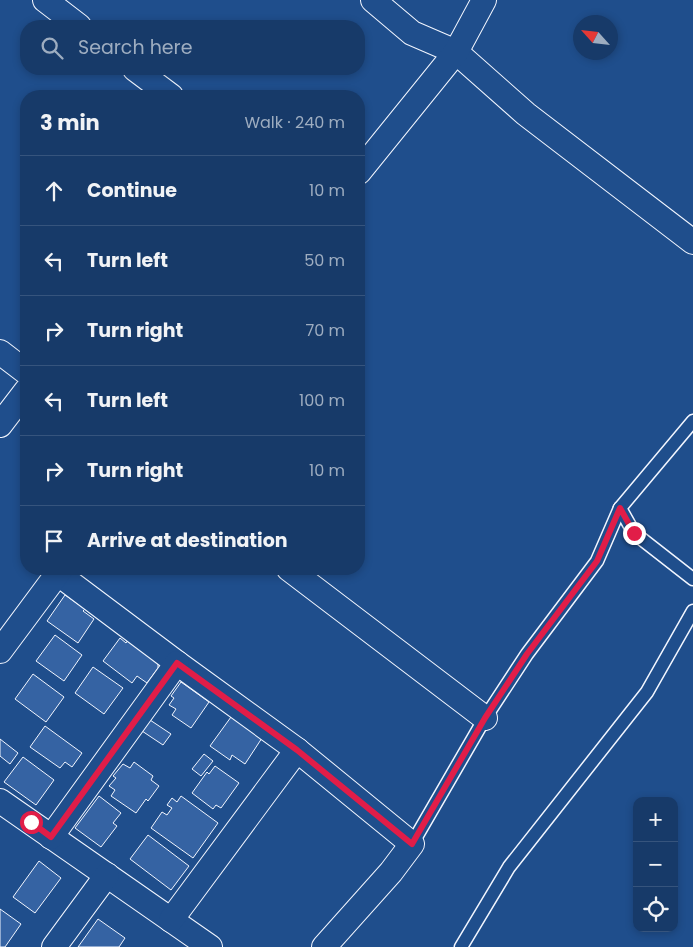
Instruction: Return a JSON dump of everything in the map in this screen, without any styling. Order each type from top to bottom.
[{"type":"street","points":[[45,0],[71,20]]},
{"type":"street","points":[[373,0],[412,33],[456,52],[526,114],[693,242]]},
{"type":"street","points":[[365,164],[456,52],[484,0]]},
{"type":"street","points":[[143,75],[164,90]]},
{"type":"street","points":[[0,352],[20,367]]},
{"type":"street","points":[[0,425],[20,399]]},
{"type":"street","points":[[0,651],[56,575]]},
{"type":"street","points":[[64,575],[177,663],[297,750],[412,844],[391,872],[324,947]]},
{"type":"street","points":[[297,575],[485,718]]},
{"type":"street","points":[[51,837],[177,663]]},
{"type":"street","points":[[171,920],[297,750]]},
{"type":"street","points":[[0,801],[210,947]]},
{"type":"street","points":[[54,947],[107,875]]},
{"type":"lane","points":[[412,844],[485,718],[527,654],[597,561],[620,508],[693,421]]},
{"type":"lane","points":[[620,508],[634,533],[693,579]]},
{"type":"lane","points":[[461,947],[509,867],[647,692],[693,611]]},
{"type":"building","points":[[65,595],[85,609],[83,611],[94,619],[78,643],[47,621]]},
{"type":"building","points":[[55,635],[82,655],[64,681],[36,661]]},
{"type":"building","points":[[120,638],[126,643],[128,640],[158,662],[158,668],[147,683],[137,676],[132,683],[103,661]]},
{"type":"building","points":[[93,667],[123,688],[104,714],[75,693]]},
{"type":"building","points":[[33,674],[64,697],[46,722],[15,699]]},
{"type":"building","points":[[181,682],[209,702],[191,728],[172,715],[176,709],[169,705],[174,698],[171,696]]},
{"type":"building","points":[[231,717],[262,738],[245,764],[232,755],[230,760],[210,746]]},
{"type":"building","points":[[150,720],[171,734],[163,745],[142,731]]},
{"type":"building","points":[[45,726],[82,753],[72,767],[65,762],[60,768],[30,747]]},
{"type":"building","points":[[0,739],[18,753],[10,764],[0,756]]},
{"type":"building","points":[[204,754],[213,761],[201,776],[192,769]]},
{"type":"building","points":[[23,757],[54,780],[36,805],[4,782]]},
{"type":"building","points":[[134,762],[153,776],[151,780],[159,786],[136,813],[111,796],[115,790],[109,786],[116,778],[113,776],[123,764],[130,768]]},
{"type":"building","points":[[215,766],[239,783],[221,808],[216,805],[213,809],[192,793],[207,772],[209,774]]},
{"type":"building","points":[[99,796],[121,813],[113,823],[117,826],[101,847],[75,828]]},
{"type":"building","points":[[181,796],[218,823],[193,858],[151,828],[162,812],[167,815],[172,808],[167,805],[172,798],[177,802]]},
{"type":"building","points":[[148,835],[189,866],[171,890],[130,859]]},
{"type":"building","points":[[39,861],[61,878],[35,913],[13,897]]},
{"type":"building","points":[[0,909],[21,924],[5,947],[0,947]]},
{"type":"building","points":[[98,919],[125,938],[119,947],[78,947]]},
{"type":"route","points":[[31,822],[51,837],[177,663],[297,750],[412,844],[485,718],[527,654],[597,561],[620,508],[634,533]]}]
